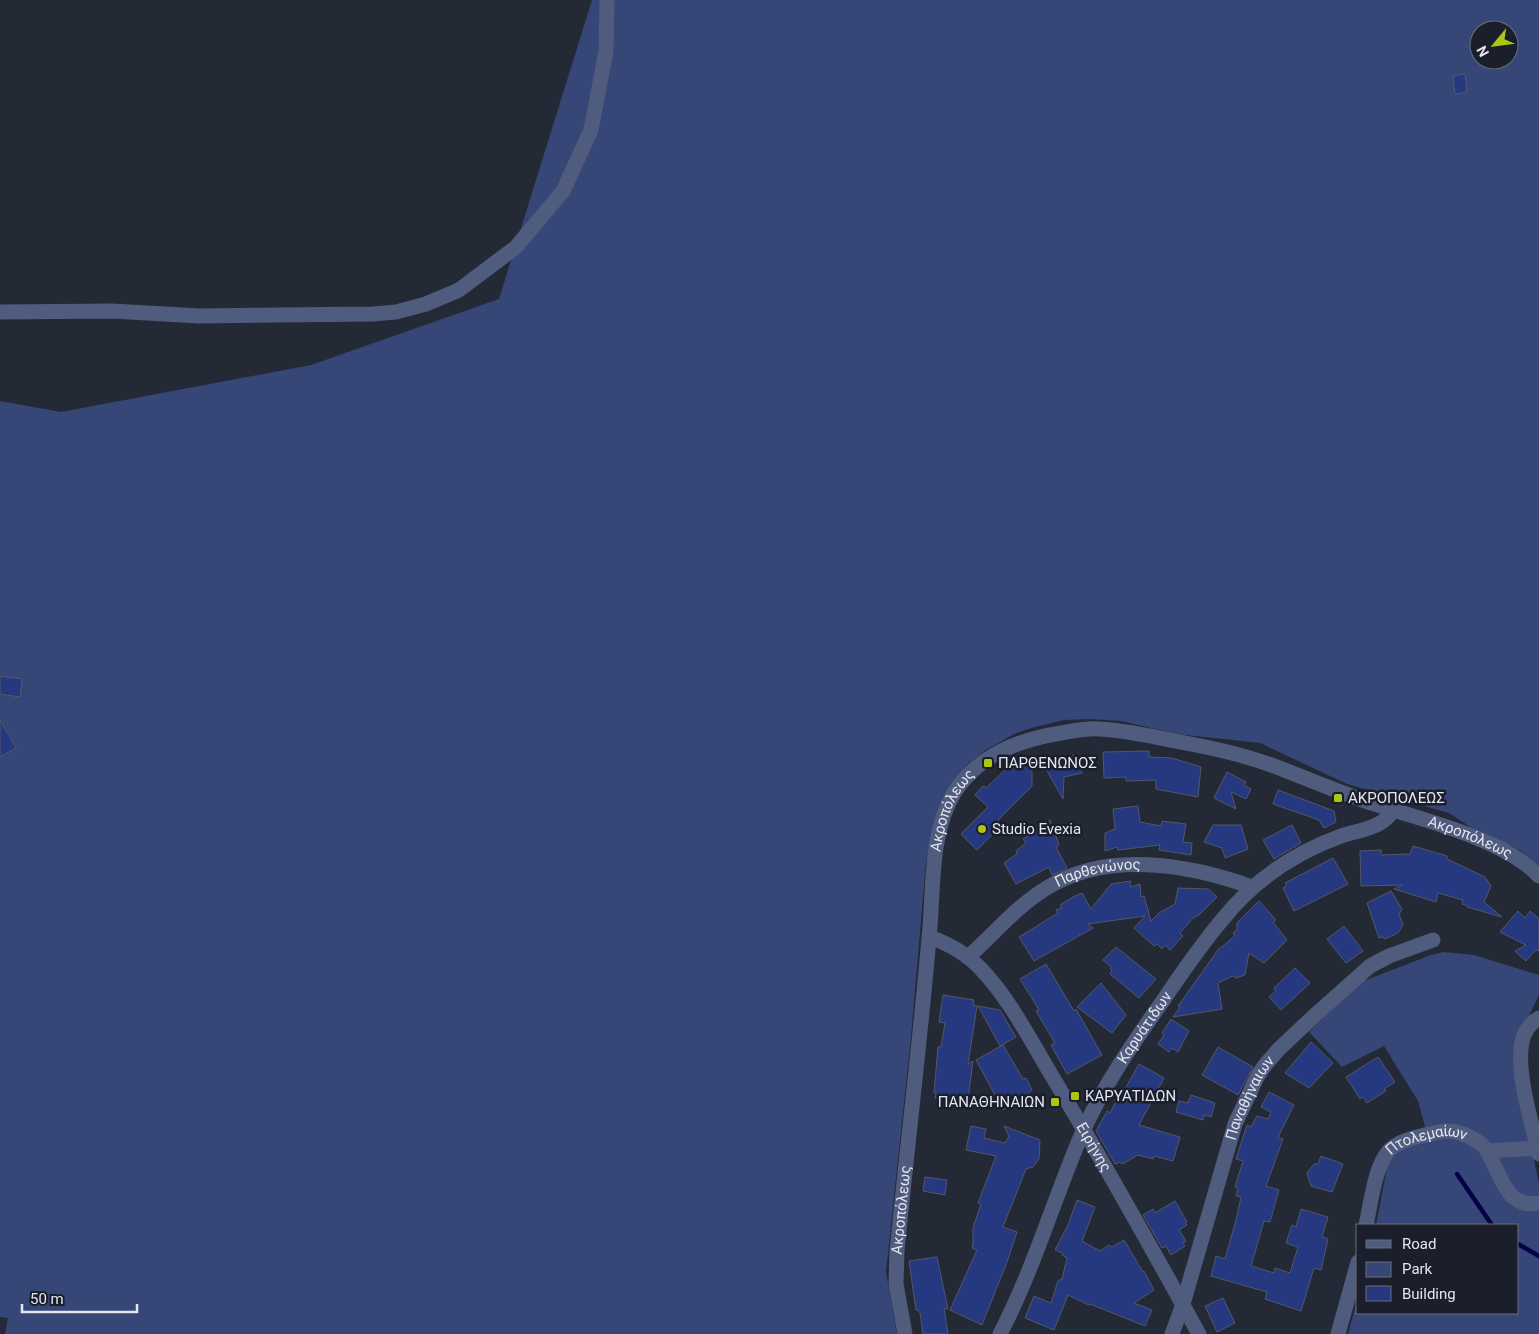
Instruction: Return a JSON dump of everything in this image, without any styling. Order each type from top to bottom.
[{"type":"street","points":[[0,312],[112,311],[199,316],[373,314],[396,312],[426,304],[459,290],[516,247],[563,191],[591,130],[606,50],[607,0]]},
{"type":"street","name":"Ακροπόλεως","points":[[905,1334],[896,1284],[896,1258],[930,937],[936,849],[942,822],[951,799],[966,777],[980,763],[1002,750],[1032,739],[1066,732],[1097,729],[1196,745],[1271,764],[1339,791],[1445,826],[1488,844],[1524,863],[1539,876]]},
{"type":"street","name":"Καρυάτιδων","points":[[1000,1334],[1024,1281],[1084,1129],[1101,1096],[1138,1035],[1201,946],[1222,919],[1252,887],[1276,869],[1340,836],[1383,822],[1389,818],[1393,810]]},
{"type":"street","name":"Παρθενώνος","points":[[968,957],[1039,892],[1057,882],[1110,866],[1156,866],[1215,875],[1252,887]]},
{"type":"street","name":"Ειρήνης","points":[[930,937],[950,945],[968,957],[986,974],[1002,996],[1084,1129],[1199,1334]]},
{"type":"street","name":"Παναθήναιων","points":[[1172,1334],[1183,1304],[1235,1124],[1257,1077],[1279,1049],[1370,966],[1389,956],[1433,940]]},
{"type":"street","points":[[1487,1151],[1538,1151],[1525,1090],[1521,1053],[1526,1031],[1539,1018]]},
{"type":"street","name":"Πτολεμαίων","points":[[1366,1224],[1381,1166],[1386,1154],[1395,1146],[1414,1138],[1440,1132],[1451,1131],[1477,1141],[1487,1151],[1500,1178],[1514,1197],[1525,1203],[1539,1203]]},
{"type":"street","points":[[1338,1334],[1356,1269]]},
{"type":"green space","points":[[592,0],[1539,0],[1539,865],[1519,850],[1472,828],[1449,813],[1347,784],[1260,743],[1177,734],[1121,721],[1064,720],[1031,728],[1014,734],[984,751],[968,764],[955,780],[932,835],[926,862],[911,1037],[886,1272],[897,1334],[5,1334],[8,1318],[0,1317],[0,401],[61,412],[311,365],[499,299]]},
{"type":"green space","points":[[1443,952],[1474,955],[1539,975],[1539,995],[1518,1039],[1533,1155],[1539,1184],[1539,1334],[1348,1334],[1356,1305],[1356,1314],[1519,1314],[1519,1224],[1376,1224],[1387,1168],[1391,1161],[1404,1148],[1429,1141],[1418,1101],[1384,1046],[1342,1067],[1309,1032],[1362,979],[1366,980]]},
{"type":"building","points":[[1465,74],[1467,92],[1455,94],[1453,76]]},
{"type":"building","points":[[0,676],[22,679],[20,697],[0,694]]},
{"type":"building","points":[[0,720],[16,748],[0,757]]},
{"type":"building","points":[[1149,751],[1149,757],[1172,758],[1201,767],[1198,797],[1156,789],[1156,780],[1126,781],[1126,777],[1104,778],[1103,752]]},
{"type":"building","points":[[1074,755],[1074,759],[1079,758],[1082,773],[1064,777],[1063,799],[1042,762]]},
{"type":"building","points":[[1017,762],[1032,766],[1032,786],[998,820],[1002,824],[977,850],[961,834],[988,807],[975,795],[983,786],[986,788]]},
{"type":"building","points":[[1227,772],[1246,782],[1244,785],[1251,789],[1246,799],[1231,792],[1236,809],[1214,798]]},
{"type":"building","points":[[1278,790],[1334,811],[1336,822],[1324,828],[1319,820],[1273,804]]},
{"type":"building","points":[[1138,806],[1140,822],[1161,826],[1162,821],[1186,824],[1183,842],[1192,843],[1191,855],[1159,850],[1160,845],[1118,850],[1117,847],[1105,851],[1105,833],[1115,829],[1113,809]]},
{"type":"building","points":[[1050,820],[1059,845],[1056,847],[1067,868],[1052,875],[1049,867],[1016,884],[1004,863],[1017,854],[1016,851],[1026,843],[1023,839]]},
{"type":"building","points":[[1213,825],[1241,825],[1248,849],[1225,858],[1222,848],[1204,842]]},
{"type":"building","points":[[1292,825],[1301,843],[1274,859],[1263,840]]},
{"type":"building","points":[[1413,846],[1447,856],[1447,859],[1485,877],[1491,886],[1484,902],[1502,917],[1467,907],[1462,904],[1463,900],[1438,893],[1436,902],[1394,889],[1402,885],[1361,886],[1360,851],[1381,850],[1381,855],[1410,854]]},
{"type":"building","points":[[1333,858],[1348,884],[1294,911],[1283,888],[1287,885],[1285,883]]},
{"type":"building","points":[[1131,881],[1130,887],[1140,884],[1141,897],[1144,896],[1151,921],[1159,913],[1175,904],[1178,888],[1208,889],[1217,897],[1199,915],[1193,918],[1180,933],[1183,936],[1170,950],[1165,945],[1162,949],[1157,944],[1154,946],[1134,928],[1145,916],[1088,924],[1093,928],[1034,961],[1019,937],[1058,913],[1056,910],[1062,908],[1060,905],[1073,897],[1082,893],[1091,909],[1111,884]]},
{"type":"building","points":[[1391,891],[1402,909],[1399,914],[1403,925],[1398,933],[1385,939],[1383,937],[1379,938],[1367,903]]},
{"type":"building","points":[[1259,901],[1276,920],[1273,922],[1287,940],[1264,963],[1249,953],[1245,975],[1236,978],[1233,976],[1218,983],[1222,1009],[1173,1017],[1180,1007],[1178,1006],[1218,950],[1235,936],[1233,933],[1237,930],[1237,923]]},
{"type":"building","points":[[1518,911],[1525,918],[1530,911],[1539,919],[1539,951],[1536,950],[1526,961],[1515,951],[1526,945],[1500,932]]},
{"type":"building","points":[[1344,926],[1363,951],[1346,963],[1327,939]]},
{"type":"building","points":[[1116,947],[1156,979],[1139,998],[1110,974],[1112,971],[1111,967],[1103,960]]},
{"type":"building","points":[[1046,964],[1074,1011],[1076,1009],[1102,1055],[1067,1074],[1051,1045],[1055,1043],[1036,1011],[1039,1010],[1020,979]]},
{"type":"building","points":[[1295,968],[1310,983],[1281,1010],[1269,997],[1276,991],[1274,988]]},
{"type":"building","points":[[1101,983],[1126,1015],[1112,1033],[1077,1007]]},
{"type":"building","points":[[943,995],[974,1000],[973,1005],[977,1006],[968,1064],[973,1061],[968,1100],[953,1098],[952,1107],[938,1105],[939,1099],[935,1098],[936,1094],[934,1093],[938,1047],[941,1047],[945,1023],[939,1022]]},
{"type":"building","points":[[978,1006],[1000,1010],[1016,1037],[1000,1046]]},
{"type":"building","points":[[1171,1019],[1189,1031],[1178,1052],[1172,1048],[1169,1052],[1158,1044],[1164,1035],[1162,1033]]},
{"type":"building","points":[[1311,1042],[1333,1063],[1309,1088],[1285,1073]]},
{"type":"building","points":[[1003,1045],[1023,1079],[1026,1078],[1032,1090],[1029,1092],[1031,1095],[1003,1110],[976,1060]]},
{"type":"building","points":[[1218,1047],[1253,1067],[1238,1095],[1202,1075]]},
{"type":"building","points":[[1378,1057],[1395,1082],[1384,1089],[1386,1091],[1367,1103],[1363,1097],[1360,1099],[1346,1077]]},
{"type":"building","points":[[1139,1064],[1164,1078],[1139,1125],[1180,1137],[1173,1161],[1154,1156],[1153,1159],[1138,1155],[1122,1164],[1120,1162],[1115,1164],[1096,1131],[1107,1111],[1110,1113]]},
{"type":"building","points":[[1269,1092],[1294,1105],[1278,1137],[1283,1139],[1266,1186],[1279,1190],[1270,1222],[1264,1221],[1251,1266],[1274,1273],[1275,1268],[1290,1273],[1298,1247],[1286,1243],[1292,1225],[1296,1227],[1301,1209],[1328,1217],[1322,1237],[1328,1239],[1321,1270],[1314,1268],[1301,1311],[1265,1299],[1267,1292],[1211,1276],[1216,1256],[1225,1259],[1241,1197],[1236,1196],[1238,1188],[1235,1187],[1243,1161],[1236,1159],[1247,1125],[1251,1127],[1257,1116],[1268,1119],[1271,1112],[1261,1107]]},
{"type":"building","points":[[1191,1095],[1215,1103],[1211,1117],[1204,1115],[1203,1120],[1176,1112],[1179,1101],[1188,1103]]},
{"type":"building","points":[[971,1126],[986,1129],[984,1138],[1005,1143],[1009,1136],[1004,1126],[1040,1140],[1039,1159],[1033,1167],[1026,1169],[1003,1227],[1017,1232],[982,1325],[950,1310],[977,1250],[972,1248],[973,1228],[981,1204],[978,1203],[996,1156],[966,1150]]},
{"type":"building","points":[[1321,1156],[1343,1164],[1332,1192],[1311,1186],[1307,1173],[1314,1164],[1318,1164]]},
{"type":"building","points":[[925,1177],[947,1180],[945,1195],[923,1191]]},
{"type":"building","points":[[1077,1200],[1095,1207],[1082,1241],[1100,1251],[1109,1245],[1112,1247],[1124,1240],[1144,1271],[1154,1290],[1134,1303],[1152,1310],[1145,1326],[1068,1295],[1054,1330],[1025,1318],[1034,1296],[1051,1303],[1058,1281],[1062,1279],[1067,1258],[1062,1255],[1063,1253],[1055,1250],[1068,1225]]},
{"type":"building","points":[[1175,1201],[1187,1222],[1185,1223],[1187,1225],[1179,1230],[1186,1241],[1183,1243],[1185,1246],[1171,1255],[1166,1246],[1162,1248],[1143,1215],[1153,1209],[1155,1213]]},
{"type":"building","points":[[937,1257],[948,1309],[944,1308],[948,1334],[923,1334],[920,1313],[916,1310],[909,1261]]},
{"type":"building","points":[[1223,1298],[1235,1323],[1217,1332],[1205,1306]]},
{"type":"waterway","points":[[1457,1174],[1491,1224]]},
{"type":"waterway","points":[[1519,1245],[1539,1256]]},
{"type":"place","name":"ΠΑΡΘΕΝΩΝΟΣ","points":[[988,763]]},
{"type":"place","name":"ΑΚΡΟΠΟΛΕΩΣ","points":[[1338,798]]},
{"type":"place","name":"Studio Evexia","points":[[982,829]]},
{"type":"place","name":"ΚΑΡΥΑΤΙΔΩΝ","points":[[1075,1096]]},
{"type":"place","name":"ΠΑΝΑΘΗΝΑΙΩΝ","points":[[1055,1102]]}]
